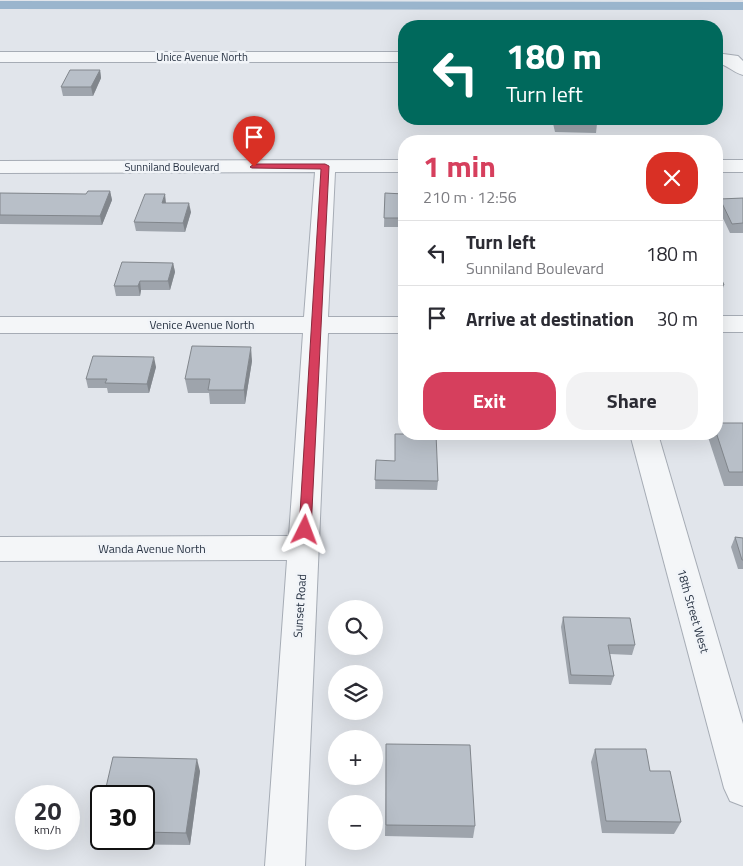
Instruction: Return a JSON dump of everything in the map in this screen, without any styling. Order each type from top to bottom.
[{"type":"street","name":"Unice Avenue North","points":[[0,57],[398,57]]},
{"type":"street","name":"Sunset Road","points":[[285,866],[325,166]]},
{"type":"street","name":"Sunniland Boulevard","points":[[0,167],[398,166]]},
{"type":"street","points":[[723,166],[743,166]]},
{"type":"street","points":[[723,324],[743,324]]},
{"type":"street","name":"Venice Avenue North","points":[[0,325],[398,325]]},
{"type":"street","name":"18th Street West","points":[[646,440],[743,788]]},
{"type":"street","name":"Wanda Avenue North","points":[[0,549],[304,548]]},
{"type":"building","points":[[70,70],[100,70],[91,87],[61,87]]},
{"type":"building","points":[[88,191],[110,191],[100,216],[0,215],[0,193],[86,194]]},
{"type":"building","points":[[385,193],[398,194],[398,218],[384,218]]},
{"type":"building","points":[[145,194],[165,194],[162,203],[189,203],[183,223],[134,222]]},
{"type":"building","points":[[743,198],[743,223],[732,224],[723,205],[723,199]]},
{"type":"building","points":[[122,262],[173,263],[168,281],[140,281],[138,286],[114,286]]},
{"type":"building","points":[[192,346],[251,347],[244,390],[208,390],[210,379],[185,379]]},
{"type":"building","points":[[93,356],[154,357],[147,384],[105,383],[107,379],[86,379]]},
{"type":"building","points":[[723,423],[743,423],[743,472],[729,472],[719,440],[723,440]]},
{"type":"building","points":[[395,434],[398,434],[398,440],[436,440],[438,481],[375,480],[376,460],[395,461]]},
{"type":"building","points":[[735,537],[743,538],[743,560],[742,560]]},
{"type":"building","points":[[563,617],[630,618],[635,645],[608,645],[614,676],[571,675]]},
{"type":"building","points":[[386,744],[470,745],[475,826],[386,825]]},
{"type":"building","points":[[595,749],[646,749],[650,771],[670,771],[681,822],[606,821]]},
{"type":"building","points":[[113,757],[197,759],[186,833],[155,832],[155,785],[107,785]]},
{"type":"waterway","points":[[0,5],[743,6]]},
{"type":"route","points":[[254,167],[325,166],[305,530]]}]
